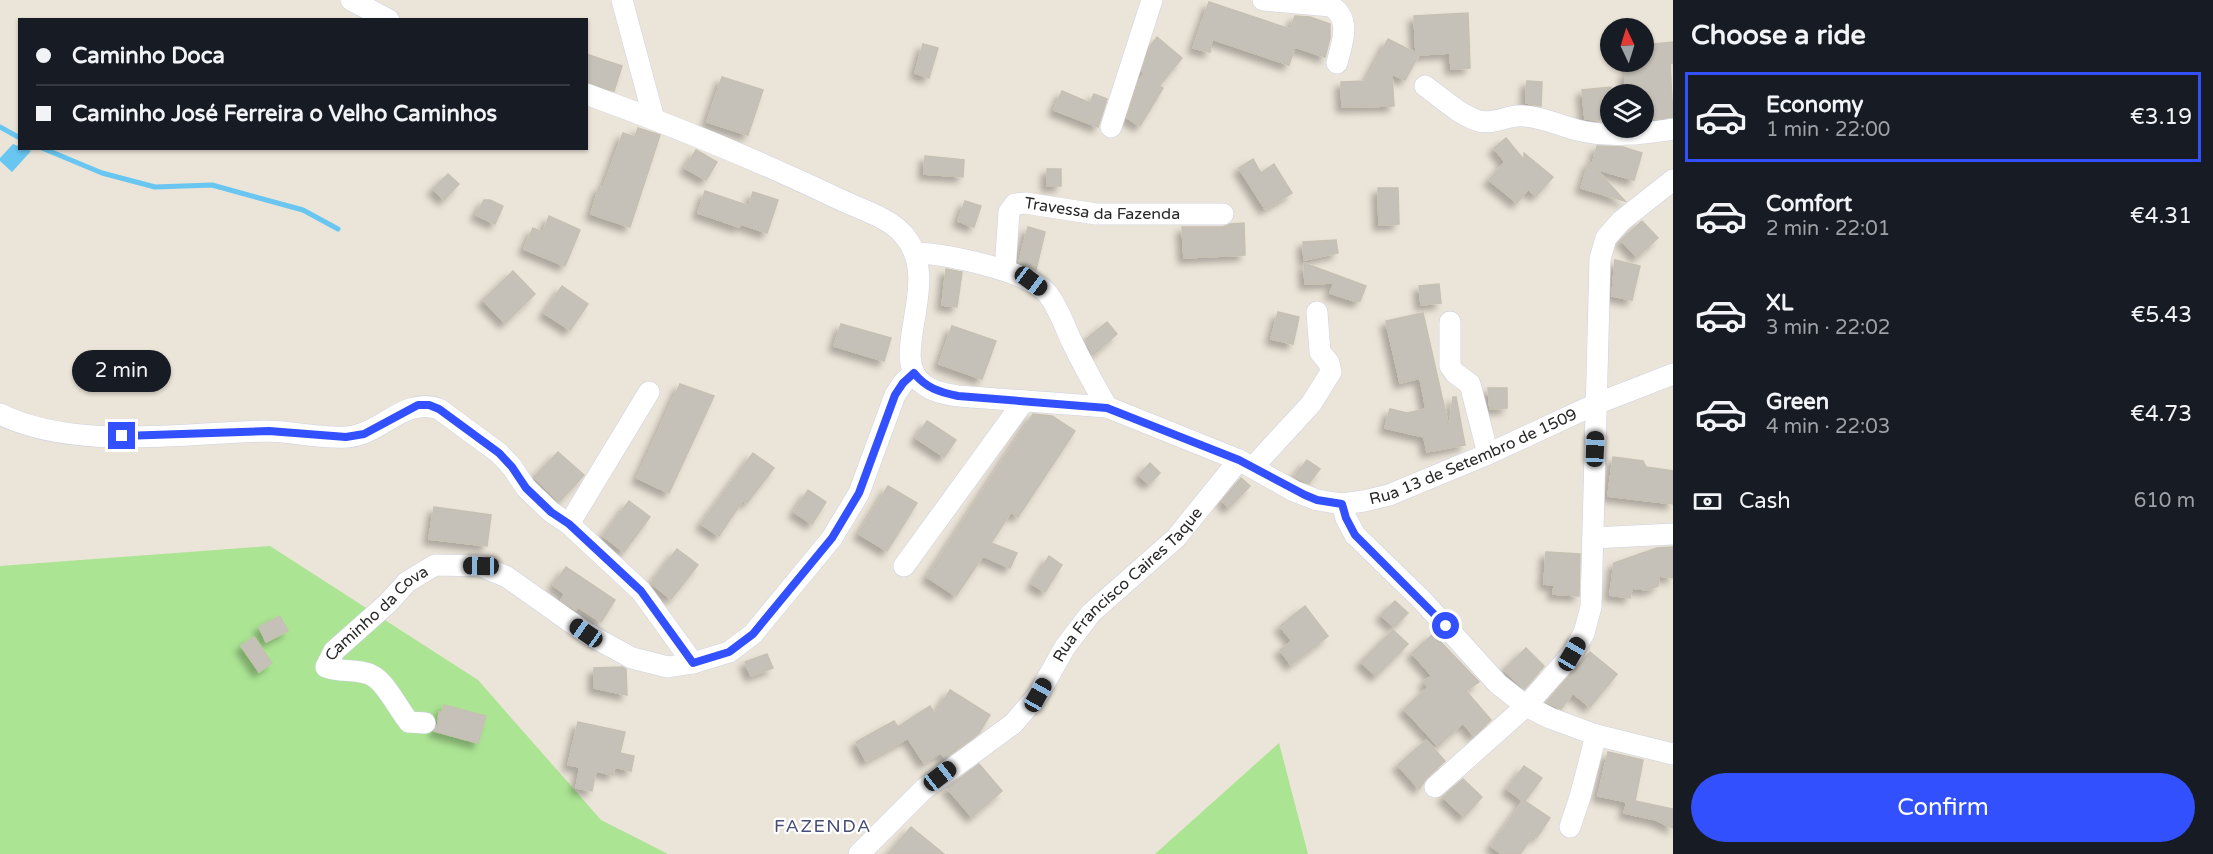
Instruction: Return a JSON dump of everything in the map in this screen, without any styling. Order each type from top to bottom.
[{"type":"street","points":[[351,0],[385,18]]},
{"type":"street","points":[[622,0],[654,119]]},
{"type":"street","points":[[1111,127],[1152,0]]},
{"type":"street","points":[[1263,0],[1331,6],[1339,11],[1343,20],[1344,33],[1337,63]]},
{"type":"street","points":[[1425,86],[1466,115],[1481,121],[1492,121],[1517,115],[1533,116],[1579,130],[1603,134],[1650,133],[1673,129]]},
{"type":"street","points":[[588,95],[654,119],[815,188],[881,219],[902,233],[916,253],[920,290],[909,359],[914,373],[923,384],[938,392],[958,396],[1107,408]]},
{"type":"street","points":[[1436,787],[1526,706],[1572,654],[1584,633],[1591,608],[1600,259],[1606,238],[1621,221],[1673,180]]},
{"type":"street","name":"Travessa da Fazenda","points":[[1005,270],[1009,212],[1015,204],[1025,202],[1096,214],[1223,214]]},
{"type":"street","points":[[916,253],[936,253],[1005,270],[1031,281],[1047,293],[1107,408]]},
{"type":"street","name":"Rua Francisco Caires Taque","points":[[860,854],[924,789],[1013,724],[1038,695],[1065,647],[1091,613],[1176,538],[1246,464],[1311,404],[1331,372],[1329,363],[1320,352],[1317,312]]},
{"type":"street","points":[[1450,322],[1450,366],[1470,384],[1488,454]]},
{"type":"street","name":"Caminho da Cova","points":[[426,723],[409,722],[374,676],[360,672],[336,671],[326,667],[334,651],[380,610],[407,582],[435,565],[481,566],[507,577],[586,633],[632,658],[668,667],[693,663],[729,652],[753,634],[832,538],[859,493],[895,395],[914,373]]},
{"type":"street","name":"Rua 13 de Setembro de 1509","points":[[1107,408],[1246,464],[1317,500],[1342,504],[1389,495],[1488,454],[1596,404],[1673,374]]},
{"type":"street","points":[[569,524],[649,392]]},
{"type":"street","points":[[904,566],[1024,401]]},
{"type":"street","points":[[0,414],[21,425],[56,433],[122,436],[269,431],[346,437],[364,434],[418,405],[429,405],[439,409],[499,453],[526,488],[551,512],[569,524],[641,591],[693,663]]},
{"type":"street","points":[[1342,504],[1355,535],[1422,600],[1498,684],[1526,706],[1550,718],[1596,735],[1673,754]]},
{"type":"street","points":[[1593,538],[1673,534]]},
{"type":"street","points":[[1570,827],[1596,735]]},
{"type":"green space","points":[[270,546],[478,680],[601,820],[668,854],[0,854],[0,566]]},
{"type":"green space","points":[[1279,743],[1308,854],[1155,854]]},
{"type":"water","points":[[13,144],[18,146],[18,150],[31,151],[12,172],[0,161],[0,158]]},
{"type":"building","points":[[1209,2],[1290,29],[1295,16],[1310,17],[1330,24],[1330,38],[1325,57],[1295,47],[1289,65],[1212,39],[1210,52],[1193,48]]},
{"type":"building","points":[[1468,13],[1470,68],[1451,69],[1450,53],[1419,55],[1405,80],[1392,74],[1394,106],[1342,107],[1341,82],[1366,81],[1388,39],[1416,53],[1414,16]]},
{"type":"building","points":[[1157,37],[1182,58],[1159,86],[1163,88],[1140,126],[1127,118],[1139,81],[1144,73],[1142,71],[1151,45]]},
{"type":"building","points":[[1673,42],[1673,63],[1670,63],[1673,117],[1654,119],[1654,84],[1625,84],[1625,72],[1654,72],[1654,44]]},
{"type":"building","points":[[923,44],[938,48],[929,78],[915,73]]},
{"type":"building","points":[[588,55],[622,66],[614,91],[588,83]]},
{"type":"building","points":[[722,77],[763,90],[748,135],[707,122]]},
{"type":"building","points":[[1527,81],[1542,82],[1541,106],[1526,103]]},
{"type":"building","points":[[1600,88],[1599,120],[1585,119],[1582,90]]},
{"type":"building","points":[[1062,91],[1090,103],[1094,94],[1107,99],[1098,127],[1054,110]]},
{"type":"building","points":[[638,128],[660,135],[630,227],[591,214],[599,187],[603,188],[623,133],[635,137]]},
{"type":"building","points":[[1506,138],[1524,160],[1524,153],[1553,177],[1536,196],[1528,189],[1517,203],[1489,180],[1505,162],[1494,148]]},
{"type":"building","points":[[1597,146],[1623,147],[1642,153],[1634,180],[1596,169],[1625,201],[1581,188],[1589,162],[1592,165]]},
{"type":"building","points":[[696,150],[717,162],[706,180],[685,168]]},
{"type":"building","points":[[925,156],[964,160],[963,177],[924,174]]},
{"type":"building","points":[[1253,159],[1261,173],[1274,164],[1292,193],[1265,209],[1239,168]]},
{"type":"building","points":[[1047,169],[1061,169],[1061,186],[1047,186]]},
{"type":"building","points":[[448,174],[459,184],[444,200],[433,189]]},
{"type":"building","points":[[1378,188],[1398,188],[1399,224],[1379,225]]},
{"type":"building","points":[[705,191],[749,206],[753,192],[778,200],[767,233],[741,224],[739,227],[698,213]]},
{"type":"building","points":[[484,200],[490,200],[503,206],[495,224],[476,215]]},
{"type":"building","points":[[965,201],[981,206],[974,227],[958,221]]},
{"type":"building","points":[[549,216],[580,230],[565,266],[524,249],[533,228],[543,232]]},
{"type":"building","points":[[1642,221],[1658,238],[1637,257],[1621,240]]},
{"type":"building","points":[[1244,223],[1245,255],[1184,258],[1182,227],[1223,227]]},
{"type":"building","points":[[1028,227],[1045,232],[1036,270],[1019,262]]},
{"type":"building","points":[[1336,240],[1338,253],[1304,260],[1303,242]]},
{"type":"building","points":[[1615,260],[1640,266],[1632,300],[1612,296]]},
{"type":"building","points":[[1304,263],[1366,286],[1360,301],[1330,293],[1334,283],[1305,284]]},
{"type":"building","points":[[946,269],[962,272],[957,307],[942,305]]},
{"type":"building","points":[[513,271],[535,294],[505,323],[483,300]]},
{"type":"building","points":[[1439,284],[1441,303],[1421,305],[1419,286]]},
{"type":"building","points":[[562,286],[588,304],[570,330],[544,313]]},
{"type":"building","points":[[1278,312],[1299,317],[1293,344],[1271,339]]},
{"type":"building","points":[[1423,313],[1449,428],[1453,397],[1456,397],[1465,445],[1427,452],[1424,437],[1385,428],[1390,409],[1407,413],[1426,409],[1420,378],[1400,383],[1386,321]]},
{"type":"building","points":[[1107,322],[1117,334],[1093,355],[1085,340]]},
{"type":"building","points":[[841,324],[891,338],[884,361],[834,346]]},
{"type":"building","points":[[952,326],[996,341],[982,379],[939,364]]},
{"type":"building","points":[[680,384],[714,396],[669,493],[637,478]]},
{"type":"building","points":[[1488,388],[1507,388],[1507,408],[1490,409]]},
{"type":"building","points":[[1033,414],[1052,416],[1075,431],[1018,517],[1011,512],[991,543],[1017,553],[1010,568],[983,556],[956,596],[927,577]]},
{"type":"building","points":[[927,421],[956,440],[944,457],[916,438]]},
{"type":"building","points":[[558,452],[584,475],[559,502],[534,477]]},
{"type":"building","points":[[753,453],[774,468],[747,503],[743,500],[719,536],[701,524]]},
{"type":"building","points":[[1613,457],[1643,461],[1646,467],[1673,471],[1673,504],[1608,496]]},
{"type":"building","points":[[1307,460],[1320,469],[1309,483],[1294,477]]},
{"type":"building","points":[[1150,463],[1160,473],[1149,484],[1139,475]]},
{"type":"building","points":[[1241,478],[1250,486],[1229,508],[1222,501]]},
{"type":"building","points":[[888,486],[917,503],[887,551],[859,534]]},
{"type":"building","points":[[808,490],[826,502],[812,524],[794,512]]},
{"type":"building","points":[[629,501],[650,517],[624,552],[603,536]]},
{"type":"building","points":[[434,507],[491,515],[487,546],[429,539]]},
{"type":"building","points":[[1673,547],[1673,578],[1659,576],[1658,586],[1647,590],[1632,588],[1630,598],[1610,595],[1614,563],[1657,548]]},
{"type":"building","points":[[677,549],[698,565],[671,599],[651,583]]},
{"type":"building","points":[[1546,552],[1580,554],[1579,596],[1553,594],[1554,585],[1544,584]]},
{"type":"building","points":[[1049,556],[1062,565],[1045,592],[1032,584]]},
{"type":"building","points":[[566,567],[615,600],[601,622],[578,607],[576,610],[561,600],[565,594],[553,585]]},
{"type":"building","points":[[1395,601],[1408,613],[1394,627],[1381,615]]},
{"type":"building","points":[[1305,606],[1328,636],[1291,665],[1280,650],[1292,641],[1280,626]]},
{"type":"building","points":[[280,616],[288,631],[266,642],[259,627]]},
{"type":"building","points":[[1393,630],[1408,644],[1376,676],[1361,662]]},
{"type":"building","points":[[1433,634],[1479,682],[1466,691],[1491,720],[1474,736],[1463,723],[1438,746],[1404,709],[1428,687],[1424,681],[1432,676],[1412,653]]},
{"type":"building","points":[[254,637],[272,663],[259,672],[241,646]]},
{"type":"building","points":[[1526,648],[1544,666],[1524,689],[1504,670]]},
{"type":"building","points":[[1590,652],[1617,674],[1590,707],[1565,687],[1572,694],[1561,709],[1547,702]]},
{"type":"building","points":[[767,654],[773,668],[751,676],[745,662]]},
{"type":"building","points":[[622,667],[626,669],[627,695],[594,688],[594,668]]},
{"type":"building","points":[[950,690],[990,715],[979,733],[945,758],[940,753],[924,763],[908,738],[866,761],[856,742],[894,721],[898,727],[930,706],[935,714]]},
{"type":"building","points":[[444,705],[486,716],[478,743],[434,731],[438,724],[439,712],[442,713]]},
{"type":"building","points":[[578,722],[625,732],[620,753],[634,756],[631,771],[615,767],[613,775],[596,771],[592,791],[576,788],[580,767],[568,765]]},
{"type":"building","points":[[1426,740],[1445,761],[1427,777],[1419,789],[1398,765]]},
{"type":"building","points":[[1608,752],[1643,760],[1635,801],[1673,809],[1673,828],[1656,820],[1624,813],[1627,802],[1598,796]]},
{"type":"building","points":[[979,764],[1002,791],[972,817],[947,788]]},
{"type":"building","points":[[1524,766],[1542,778],[1525,801],[1550,818],[1537,837],[1533,835],[1520,854],[1502,854],[1491,846],[1523,801],[1507,789]]},
{"type":"building","points":[[1463,779],[1482,797],[1464,817],[1443,797]]},
{"type":"building","points":[[911,827],[944,854],[888,854]]},
{"type":"waterway","points":[[0,127],[18,137]]},
{"type":"waterway","points":[[47,150],[102,173],[155,187],[212,185],[303,210],[338,229]]},
{"type":"district","name":"FAZENDA","points":[[823,826]]},
{"type":"route","points":[[122,436],[269,431],[346,437],[364,434],[418,405],[429,405],[439,409],[499,453],[526,488],[551,512],[569,524],[641,591],[693,663],[729,652],[753,634],[832,538],[859,493],[895,395],[914,373],[923,384],[938,392],[958,396],[1107,408],[1239,460],[1317,500],[1342,504],[1355,535],[1446,626]]}]
